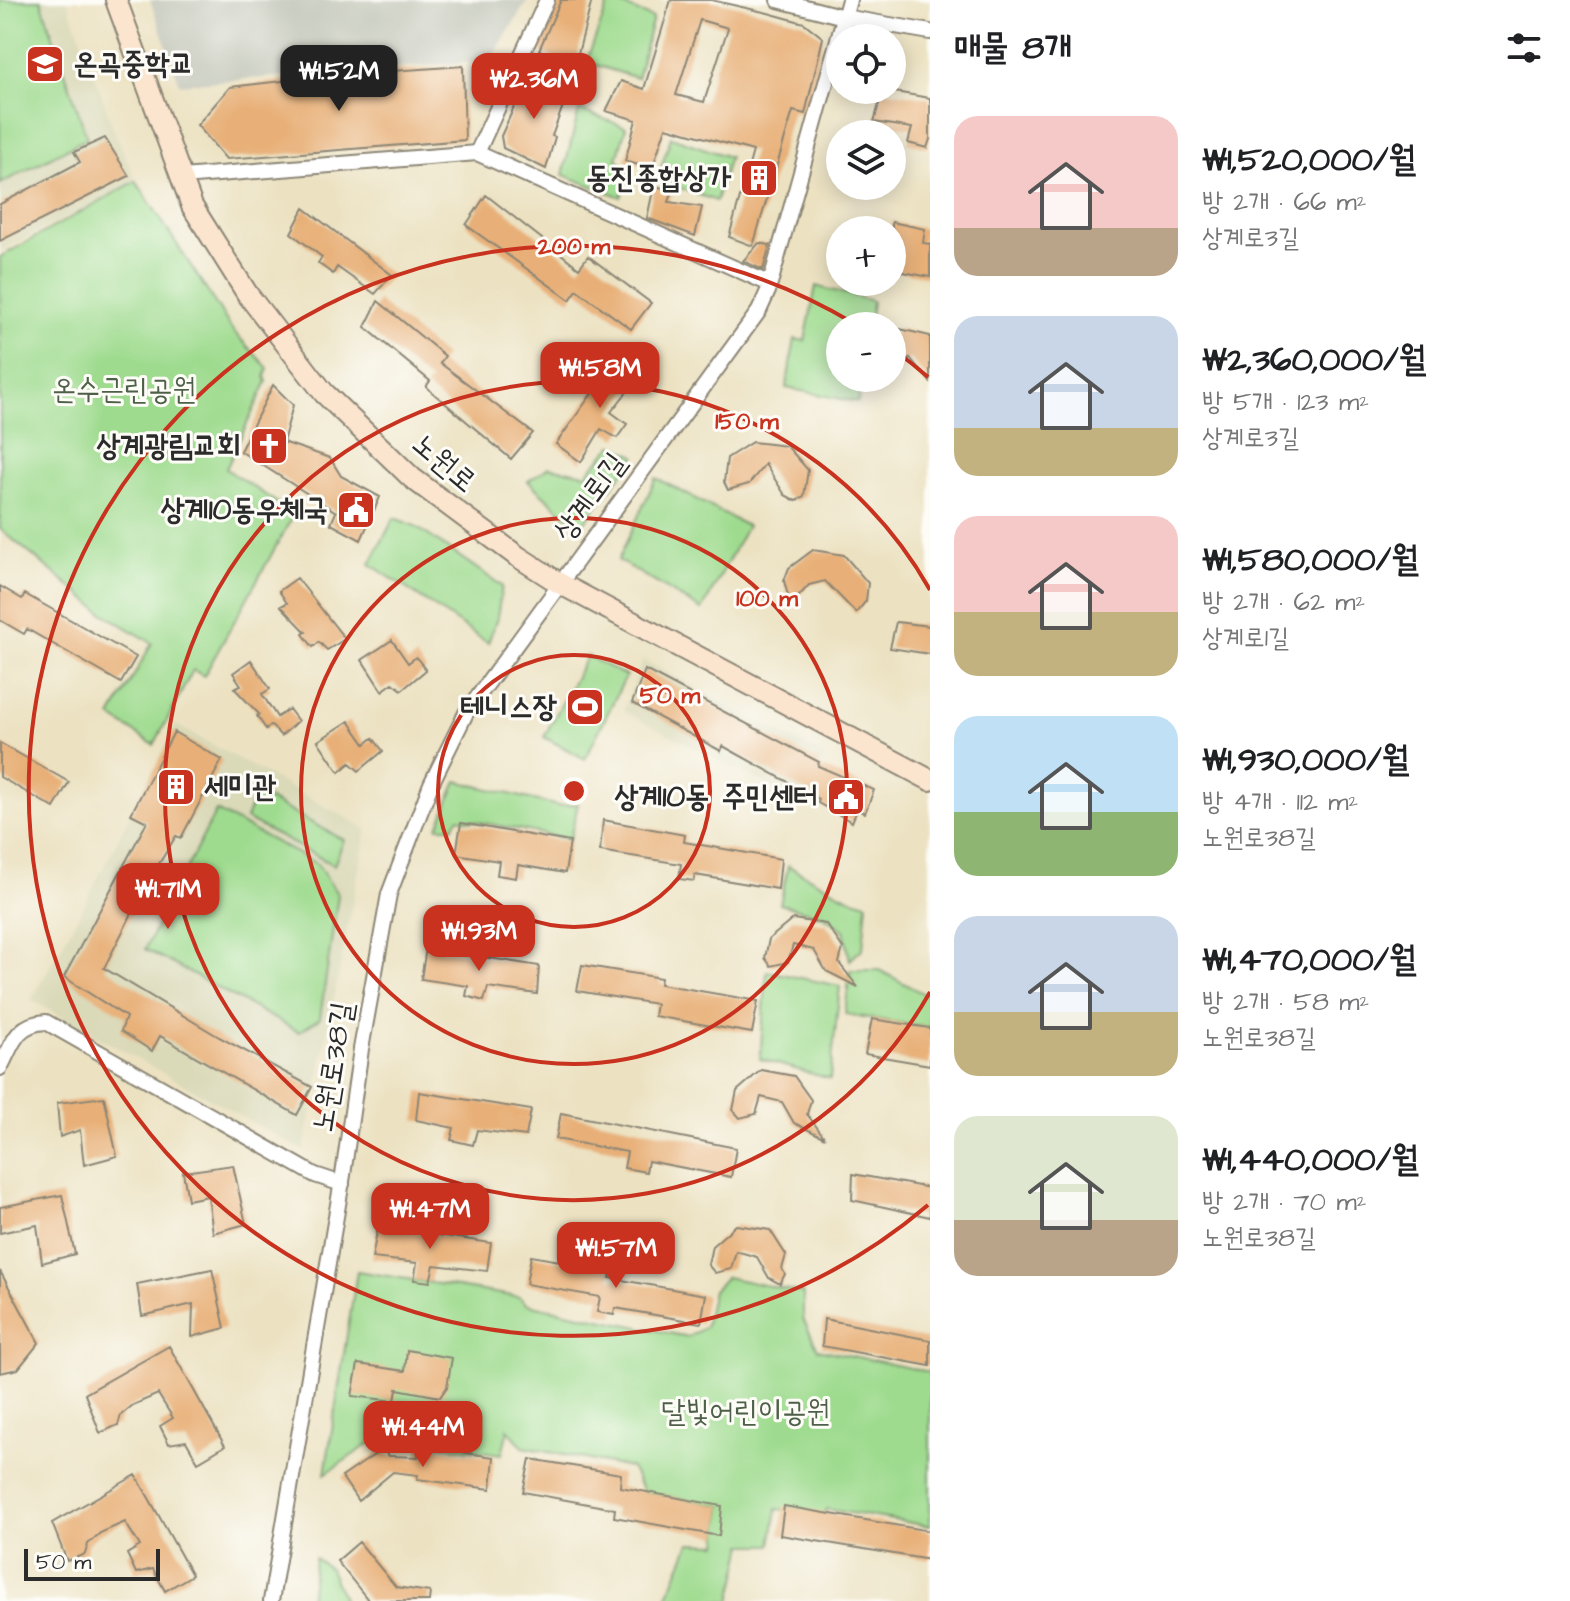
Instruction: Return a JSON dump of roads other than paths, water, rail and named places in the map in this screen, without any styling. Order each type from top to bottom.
[{"type":"main road","name":"노원로","points":[[116,0],[192,206],[248,295],[324,393],[412,478],[517,556],[559,583],[930,780]]},
{"type":"street","points":[[477,153],[547,0]]},
{"type":"street","points":[[778,0],[844,17],[930,32]]},
{"type":"street","name":"상계로1길","points":[[559,583],[759,311],[770,284],[849,0]]},
{"type":"street","points":[[182,177],[477,153],[770,284]]},
{"type":"street","name":"노원로38길","points":[[271,1601],[389,894],[431,784],[466,713],[559,583]]},
{"type":"street","points":[[0,1068],[17,1034],[31,1023],[46,1022],[315,1175],[342,1184]]},
{"type":"place","name":"온곡중학교","points":[[45,64]]},
{"type":"place","name":"동진종합상가","points":[[759,178]]},
{"type":"place","name":"상계광림교회","points":[[269,446]]},
{"type":"place","name":"상계10동우체국","points":[[356,510]]},
{"type":"place","name":"테니스장","points":[[585,707]]},
{"type":"place","name":"세미관","points":[[176,787]]},
{"type":"place","name":"상계10동 주민센터","points":[[846,797]]},
{"type":"park label","name":"온수근린공원","points":[[124,390]]},
{"type":"park label","name":"달빛어린이공원","points":[[746,1412]]}]
